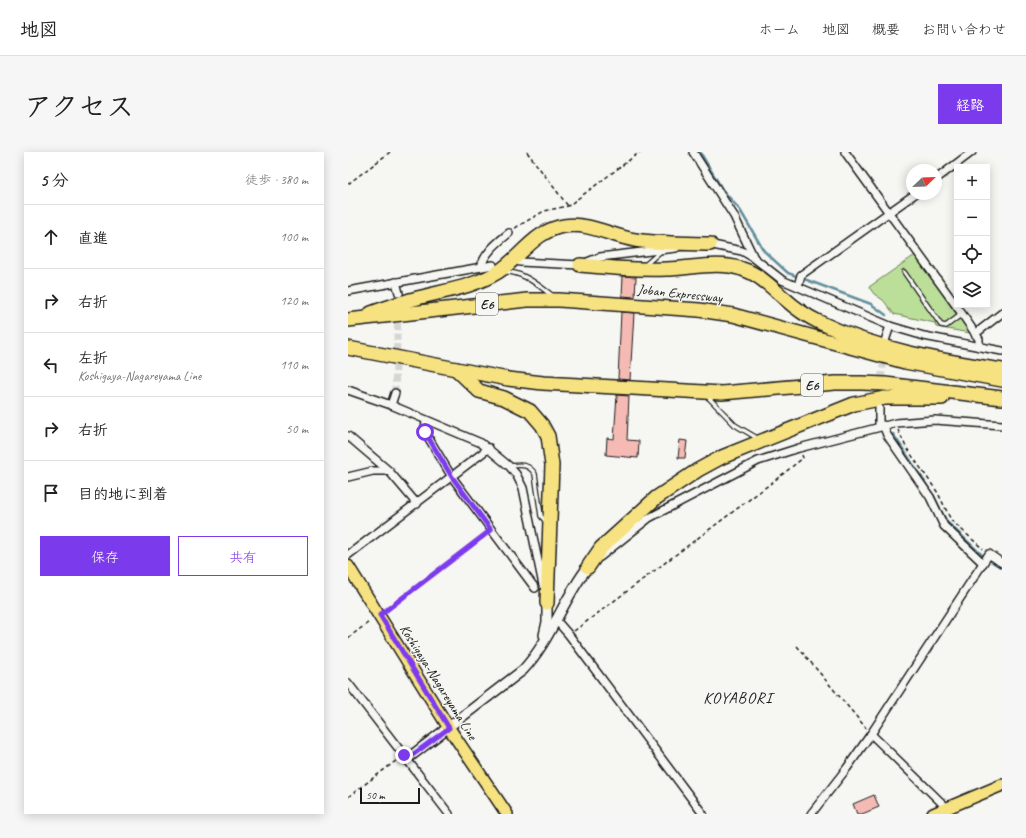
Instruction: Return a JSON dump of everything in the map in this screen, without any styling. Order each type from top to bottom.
[{"type":"highway","points":[[348,320],[414,299],[476,283],[537,238],[553,229],[563,226],[573,225],[594,228],[639,241],[710,244]]},
{"type":"highway","points":[[580,265],[639,269],[723,266],[743,269],[760,277],[785,300],[807,315],[833,328],[880,346],[906,353],[942,361],[1002,370]]},
{"type":"highway","name":"Joban Expressway","points":[[348,320],[507,302],[559,300],[716,312],[899,361],[1002,380]]},
{"type":"highway","name":"E6","points":[[348,348],[508,379],[543,383],[703,392],[745,392],[835,383],[862,383],[885,384],[1002,398]]},
{"type":"highway","points":[[456,368],[479,391],[520,404],[530,411],[542,425],[548,436],[552,453],[547,603]]},
{"type":"highway","points":[[588,567],[601,548],[656,498],[710,463],[837,410],[854,404],[885,398],[1002,398]]},
{"type":"main road","name":"Koshigaya-Nagareyama Line","points":[[348,566],[380,615],[449,728],[506,814]]},
{"type":"main road","points":[[933,814],[1002,785]]},
{"type":"street","points":[[692,152],[734,216],[754,258]]},
{"type":"street","points":[[845,152],[962,314],[979,339],[979,347]]},
{"type":"street","points":[[942,174],[972,152]]},
{"type":"street","points":[[798,286],[801,275],[907,200]]},
{"type":"street","points":[[481,267],[483,259],[508,233]]},
{"type":"street","points":[[520,262],[580,265],[600,257],[710,244],[742,251],[754,258],[776,277],[890,326],[924,336],[1002,351]]},
{"type":"street","points":[[348,292],[481,267],[496,268]]},
{"type":"street","points":[[396,282],[399,293]]},
{"type":"street","points":[[975,334],[1002,313]]},
{"type":"street","points":[[885,340],[890,326]]},
{"type":"street","points":[[348,390],[391,405],[489,448],[516,474],[523,488],[547,603],[547,622],[540,648]]},
{"type":"street","points":[[391,405],[395,393]]},
{"type":"street","points":[[879,408],[881,425],[930,497],[944,526],[983,563]]},
{"type":"street","points":[[426,420],[425,432],[452,477],[535,588]]},
{"type":"street","points":[[405,757],[449,728],[522,670],[540,648],[572,590],[588,567],[649,518],[758,461],[881,425],[935,420],[1002,425]]},
{"type":"street","points":[[348,436],[389,471],[417,504]]},
{"type":"street","points":[[348,555],[489,448]]},
{"type":"street","points":[[348,477],[373,471],[389,471]]},
{"type":"street","points":[[811,814],[871,734],[989,554],[1002,563]]},
{"type":"street","points":[[556,620],[569,635],[702,814]]},
{"type":"street","points":[[348,683],[448,814]]},
{"type":"street","points":[[871,734],[948,808]]},
{"type":"lane","points":[[639,269],[662,250]]},
{"type":"lane","points":[[496,268],[515,272],[559,300]]},
{"type":"lane","points":[[904,272],[941,325],[946,326],[962,314]]},
{"type":"lane","points":[[703,392],[735,425],[747,434],[764,440]]},
{"type":"lane","points":[[509,466],[526,465],[536,474],[541,516],[550,528]]},
{"type":"path","points":[[348,184],[390,152]]},
{"type":"path","points":[[528,152],[568,206]]},
{"type":"path","points":[[508,233],[519,224],[537,214],[568,206],[640,152]]},
{"type":"path","points":[[896,423],[899,435],[938,493],[951,520],[989,554]]},
{"type":"path","points":[[569,635],[803,458],[799,448]]},
{"type":"path","points":[[380,615],[491,530]]},
{"type":"path","points":[[348,638],[369,622]]},
{"type":"path","points":[[797,646],[871,734]]},
{"type":"path","points":[[348,797],[405,757]]},
{"type":"green space","points":[[915,255],[970,333],[936,327],[935,323],[894,314],[883,300],[874,294],[869,287]]},
{"type":"building","points":[[623,276],[636,277],[635,297],[622,296]]},
{"type":"building","points":[[621,312],[634,313],[630,380],[618,379]]},
{"type":"building","points":[[617,395],[629,396],[627,440],[639,441],[638,458],[606,455],[607,438],[614,439]]},
{"type":"building","points":[[680,440],[687,441],[685,458],[678,458]]},
{"type":"building","points":[[874,795],[879,807],[862,814],[857,814],[853,804]]},
{"type":"waterway","points":[[700,152],[722,189],[740,210],[764,251],[788,273],[871,304],[886,315]]},
{"type":"waterway","points":[[893,434],[934,496],[940,508]]},
{"type":"waterway","points":[[942,512],[947,522],[982,555]]},
{"type":"waterway","points":[[989,560],[1002,568]]},
{"type":"tunnel","points":[[395,393],[398,313]]},
{"type":"tunnel","points":[[879,400],[884,355]]},
{"type":"district","name":"KOYABORI","points":[[738,697]]},
{"type":"route","points":[[404,755],[407,759],[449,728],[380,615],[491,530],[452,477],[425,432]]}]
